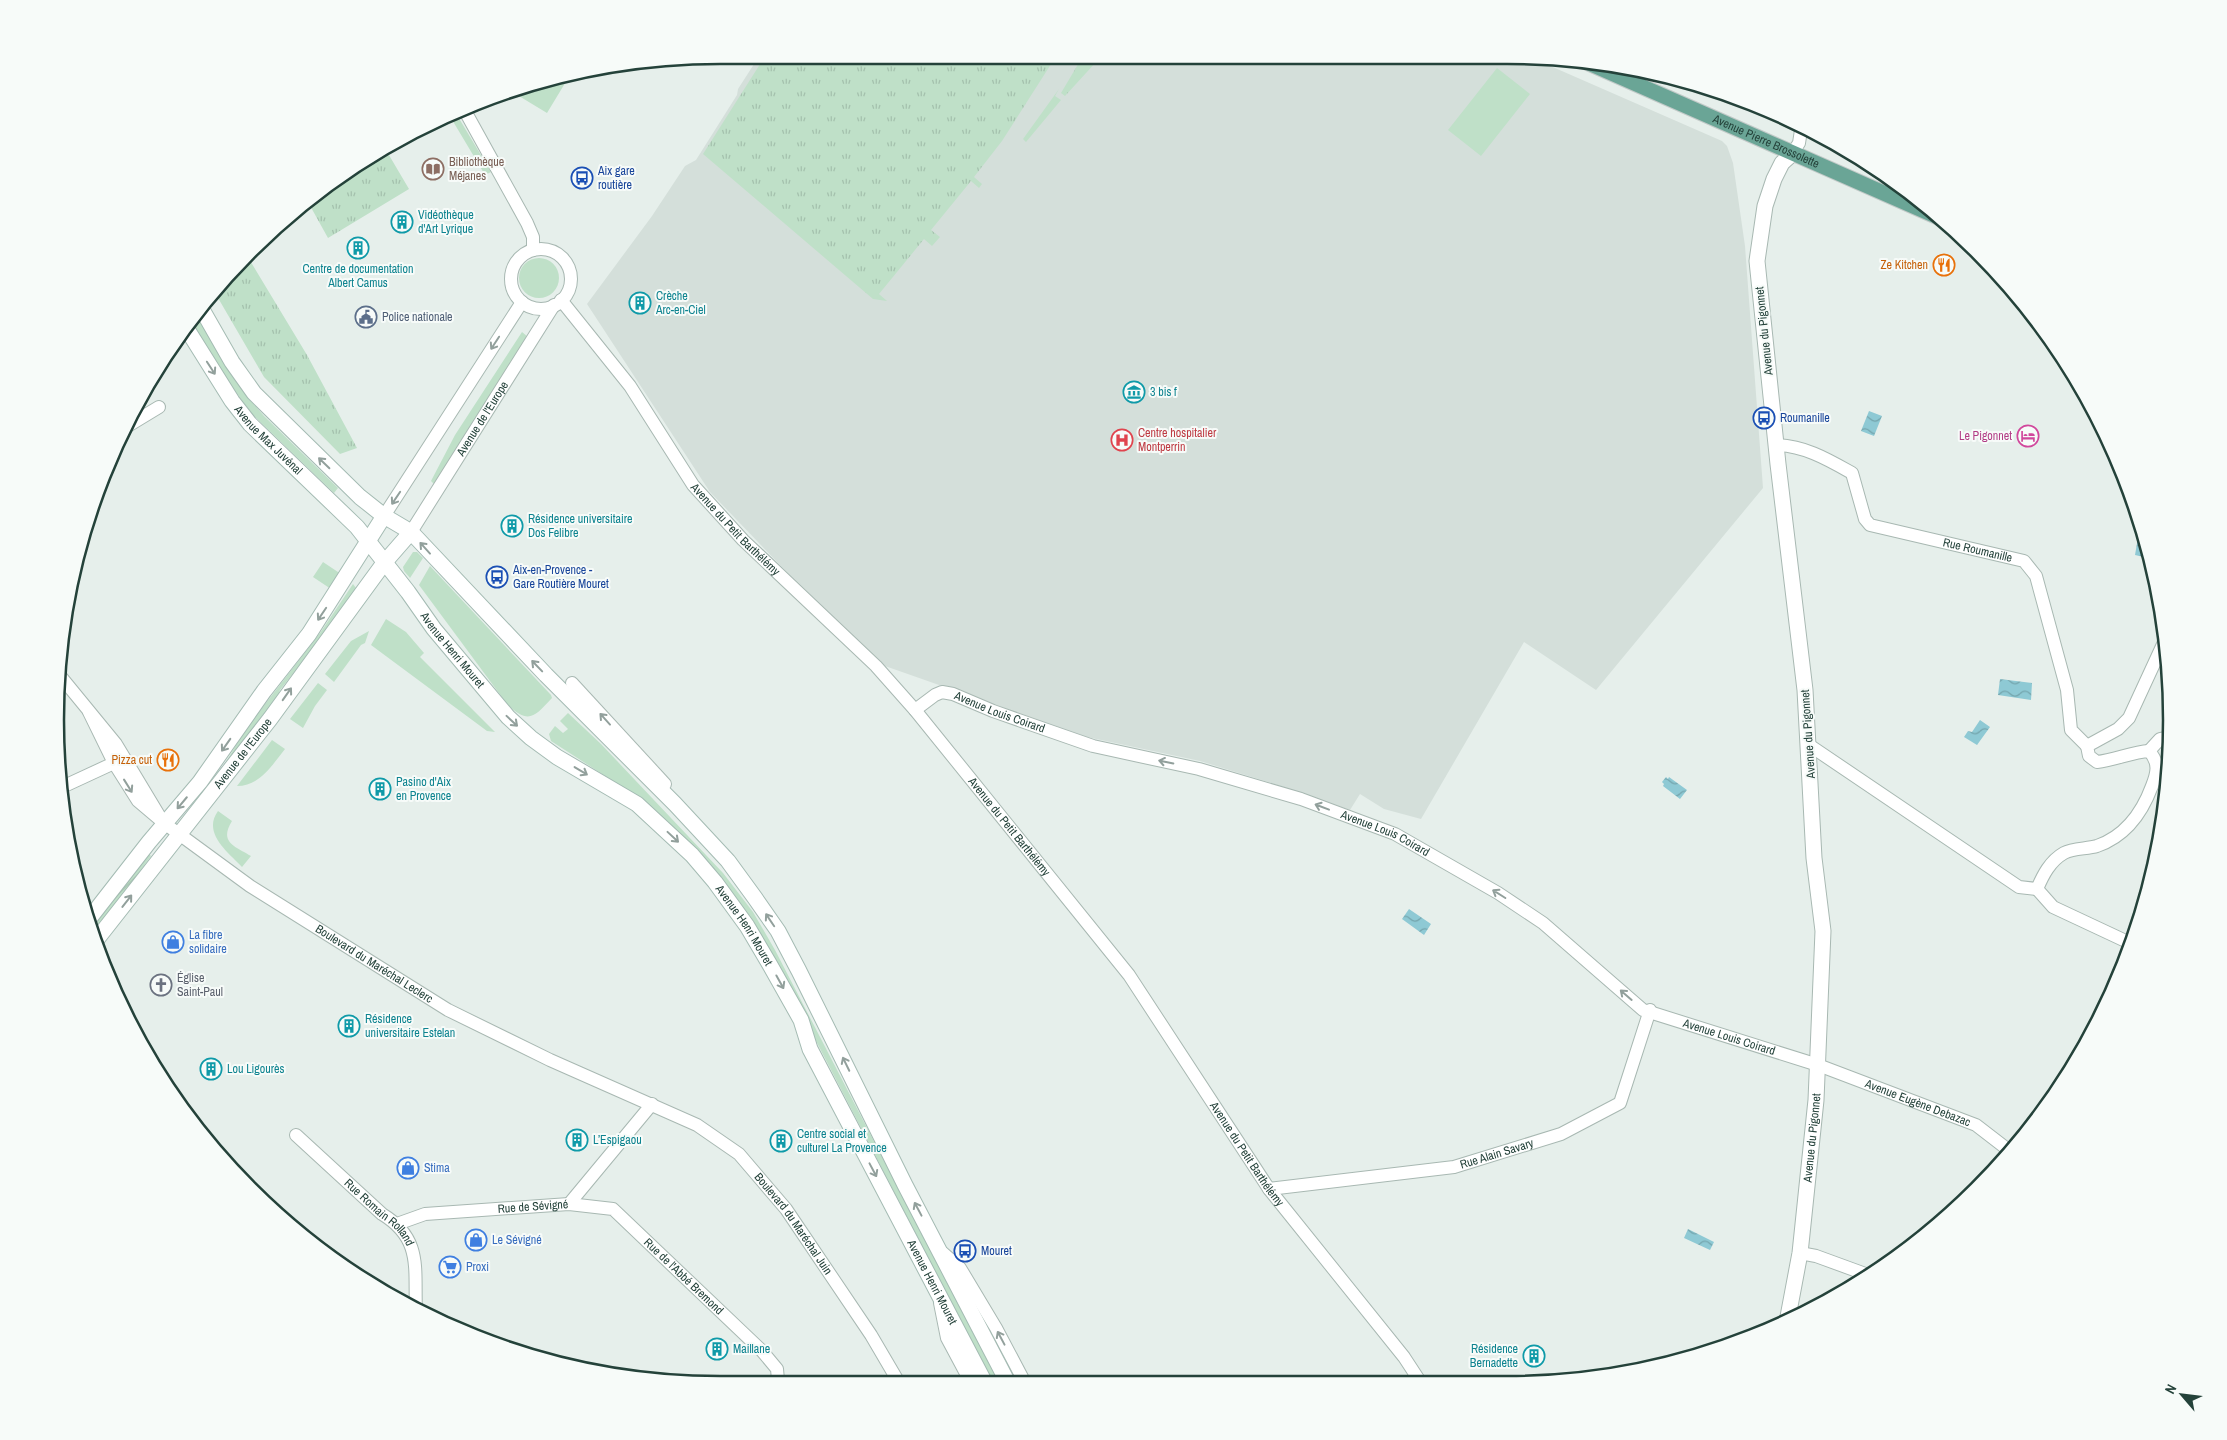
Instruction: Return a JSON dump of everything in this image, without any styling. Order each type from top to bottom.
[{"type":"main road","name":"Avenue Pierre Brossolette","points":[[1607,71],[1792,154],[1910,202]]},
{"type":"main road","name":"Avenue du Pigonnet","points":[[1789,1313],[1800,1253],[1818,1066],[1822,930],[1814,858],[1805,690],[1776,445],[1757,261],[1765,206],[1774,179],[1782,163],[1792,154]]},
{"type":"main road","name":"Avenue Max Juvénal","points":[[205,314],[232,362],[254,393],[354,492],[384,516],[411,532]]},
{"type":"main road","name":"Avenue Max Juvénal","points":[[190,334],[232,401],[250,424],[355,526],[384,563]]},
{"type":"main road","name":"Avenue de l'Europe","points":[[93,913],[164,823],[200,782],[264,691],[309,634],[384,516]]},
{"type":"main road","name":"Avenue de l'Europe","points":[[100,935],[270,719],[384,563],[411,532]]},
{"type":"main road","name":"Avenue Henri Mouret","points":[[411,532],[546,675],[675,804],[728,861],[778,931],[1003,1376]]},
{"type":"main road","name":"Avenue Henri Mouret","points":[[384,563],[434,628],[508,717],[531,738],[557,757],[637,804],[692,856],[715,882],[747,926],[801,1020],[810,1049],[981,1376]]},
{"type":"street","points":[[467,115],[530,229],[549,250],[564,261],[569,271],[569,287],[558,303],[538,309],[522,302],[513,290],[511,282],[512,271],[517,261],[524,254],[533,250],[549,250]]},
{"type":"street","points":[[1792,154],[1799,143],[1801,133]]},
{"type":"street","points":[[530,229],[533,250]]},
{"type":"street","points":[[384,516],[522,302]]},
{"type":"street","name":"Avenue de l'Europe","points":[[411,532],[558,303]]},
{"type":"street","name":"Avenue du Petit Barthélémy","points":[[558,303],[630,386],[693,485],[743,540],[876,666],[915,710],[1130,974],[1269,1189],[1404,1357],[1416,1376]]},
{"type":"street","points":[[136,421],[159,407]]},
{"type":"street","name":"Rue Roumanille","points":[[1776,445],[1794,446],[1818,454],[1852,473],[1864,519],[1870,525],[2024,561],[2036,576],[2067,690],[2071,730],[2087,746],[2089,756],[2097,762],[2112,760],[2140,751],[2149,751]]},
{"type":"street","points":[[2087,746],[2118,730],[2129,718],[2159,650]]},
{"type":"street","points":[[65,682],[116,744],[164,823]]},
{"type":"street","points":[[572,683],[720,844],[728,861]]},
{"type":"street","name":"Avenue Louis Coirard","points":[[915,710],[942,692],[953,694],[993,711],[1092,746],[1200,770],[1282,793],[1395,834],[1498,893],[1543,923],[1643,1010],[1650,1010],[1818,1066]]},
{"type":"street","name":"Boulevard du Maréchal Leclerc","points":[[89,712],[114,763],[138,801],[164,823],[250,886],[448,1010],[550,1060],[652,1104]]},
{"type":"street","points":[[2037,890],[2043,875],[2052,862],[2065,852],[2098,846],[2128,829],[2145,804],[2158,772],[2155,758],[2149,751],[2163,738]]},
{"type":"street","points":[[1809,745],[2019,887],[2037,890],[2053,907],[2124,940]]},
{"type":"street","points":[[67,785],[114,763]]},
{"type":"street","name":"Rue Alain Savary","points":[[1269,1189],[1454,1167],[1561,1134],[1620,1103],[1650,1010]]},
{"type":"street","name":"Avenue Eugène Debazac","points":[[1818,1066],[1976,1125],[2005,1147]]},
{"type":"street","name":"Rue de Sévigné","points":[[397,1224],[425,1214],[570,1204],[652,1104]]},
{"type":"street","name":"Boulevard du Maréchal Juin","points":[[652,1104],[697,1126],[739,1154],[786,1209],[871,1335],[895,1376]]},
{"type":"street","name":"Rue Romain Rolland","points":[[296,1135],[382,1214],[397,1224],[415,1252],[416,1301]]},
{"type":"street","name":"Rue de l'Abbé Bremond","points":[[570,1204],[613,1209],[762,1351],[777,1369],[778,1376]]},
{"type":"street","name":"Avenue Henri Mouret","points":[[941,1252],[960,1268],[996,1328],[1021,1376]]},
{"type":"street","points":[[1800,1253],[1816,1256],[1861,1272]]},
{"type":"street","points":[[938,1291],[947,1338],[967,1376]]},
{"type":"shaded area","name":"Centre hospitalier Montperrin","points":[[754,64],[1548,65],[1722,141],[1727,146],[1733,163],[1745,246],[1763,488],[1596,690],[1524,642],[1421,819],[1384,809],[1360,794],[1350,810],[1200,761],[1087,737],[885,666],[780,565],[710,492],[587,304],[652,216],[685,166],[696,160],[737,95],[738,89]]},
{"type":"green space","points":[[760,64],[1051,64],[1002,141],[974,177],[982,184],[979,188],[971,181],[931,230],[940,237],[932,246],[924,239],[879,294],[887,301],[873,299],[703,154]]},
{"type":"green space","points":[[1078,64],[1094,64],[1065,96],[1061,93]]},
{"type":"green space","points":[[1497,68],[1530,94],[1481,156],[1448,130]]},
{"type":"green space","points":[[566,82],[547,113],[519,96]]},
{"type":"green space","points":[[1059,89],[1055,96],[1061,100],[1026,142],[1023,139]]},
{"type":"green space","points":[[459,118],[491,172],[485,175],[453,121]]},
{"type":"green space","points":[[388,154],[409,189],[328,238],[311,207],[355,174]]},
{"type":"green space","points":[[543,258],[550,261],[556,267],[559,278],[558,286],[550,295],[543,298],[535,298],[528,295],[520,286],[519,274],[522,267],[531,259]]},
{"type":"green space","points":[[251,262],[307,355],[357,448],[340,454],[264,377],[218,298]]},
{"type":"green space","points":[[200,320],[245,394],[264,416],[338,488],[334,493],[251,413],[228,381],[195,327]]},
{"type":"green space","points":[[522,332],[528,337],[434,484],[431,481],[455,435]]},
{"type":"green space","points":[[413,552],[417,552],[423,558],[410,578],[403,567]]},
{"type":"green space","points":[[323,562],[341,574],[331,589],[313,577]]},
{"type":"green space","points":[[430,566],[551,695],[552,698],[536,714],[531,716],[521,715],[507,704],[419,585]]},
{"type":"green space","points":[[353,584],[356,588],[324,634],[280,690],[275,705],[216,778],[246,729],[320,633]]},
{"type":"green space","points":[[386,619],[406,632],[424,653],[420,657],[495,732],[487,731],[371,645]]},
{"type":"green space","points":[[369,631],[365,643],[361,645],[334,682],[325,674],[351,641]]},
{"type":"green space","points":[[318,683],[327,690],[315,706],[303,728],[290,719]]},
{"type":"green space","points":[[568,713],[601,744],[723,873],[753,912],[775,950],[995,1376],[989,1376],[770,952],[738,900],[720,877],[630,792],[551,741],[549,734],[555,726],[563,733],[568,729],[560,721]]},
{"type":"green space","points":[[272,740],[285,749],[259,779],[237,786]]},
{"type":"green space","points":[[218,811],[232,821],[227,834],[230,843],[251,856],[242,867],[219,842],[215,834],[213,827],[214,819]]},
{"type":"green space","points":[[149,854],[151,856],[98,929],[96,922]]},
{"type":"water","points":[[1869,411],[1882,416],[1874,436],[1861,431]]},
{"type":"water","points":[[2138,540],[2143,557],[2135,555]]},
{"type":"water","points":[[2000,679],[2032,683],[2031,700],[1998,695]]},
{"type":"water","points":[[1980,720],[1990,727],[1977,745],[1964,737],[1968,731],[1972,732]]},
{"type":"water","points":[[1666,777],[1668,779],[1669,777],[1687,790],[1680,799],[1663,786],[1662,782]]},
{"type":"water","points":[[1409,909],[1431,924],[1424,935],[1402,919]]},
{"type":"water","points":[[1688,1229],[1714,1242],[1710,1250],[1684,1238]]},
{"type":"place","name":"Bibliothèque Méjanes","points":[[433,169]]},
{"type":"place","name":"Aix gare routière","points":[[582,178]]},
{"type":"place","name":"Vidéothèque d'Art Lyrique","points":[[402,222]]},
{"type":"place","name":"Centre de documentation Albert Camus","points":[[358,248]]},
{"type":"place","name":"Ze Kitchen","points":[[1944,265]]},
{"type":"place","name":"Crèche Arc-en-Ciel","points":[[640,303]]},
{"type":"place","name":"Police nationale","points":[[366,317]]},
{"type":"place","name":"3 bis f","points":[[1134,392]]},
{"type":"place","name":"Roumanille","points":[[1764,418]]},
{"type":"place","name":"Le Pigonnet","points":[[2028,436]]},
{"type":"place","name":"Centre hospitalier Montperrin","points":[[1122,440]]},
{"type":"place","name":"Résidence universitaire Dos Felibre","points":[[512,526]]},
{"type":"place","name":"Aix-en-Provence - Gare Routière Mouret","points":[[497,577]]},
{"type":"place","name":"Pizza cut","points":[[168,760]]},
{"type":"place","name":"Pasino d'Aix en Provence","points":[[380,789]]},
{"type":"place","name":"La fibre solidaire","points":[[173,942]]},
{"type":"place","name":"Église Saint-Paul","points":[[161,985]]},
{"type":"place","name":"Résidence universitaire Estelan","points":[[349,1026]]},
{"type":"place","name":"Lou Ligourès","points":[[211,1069]]},
{"type":"place","name":"L’Espigaou","points":[[577,1140]]},
{"type":"place","name":"Centre social et culturel La Provence","points":[[781,1141]]},
{"type":"place","name":"Stima","points":[[408,1168]]},
{"type":"place","name":"Le Sévigné","points":[[476,1240]]},
{"type":"place","name":"Mouret","points":[[965,1251]]},
{"type":"place","name":"Proxi","points":[[450,1267]]},
{"type":"place","name":"Maillane","points":[[717,1349]]},
{"type":"place","name":"Résidence Bernadette","points":[[1534,1356]]}]
